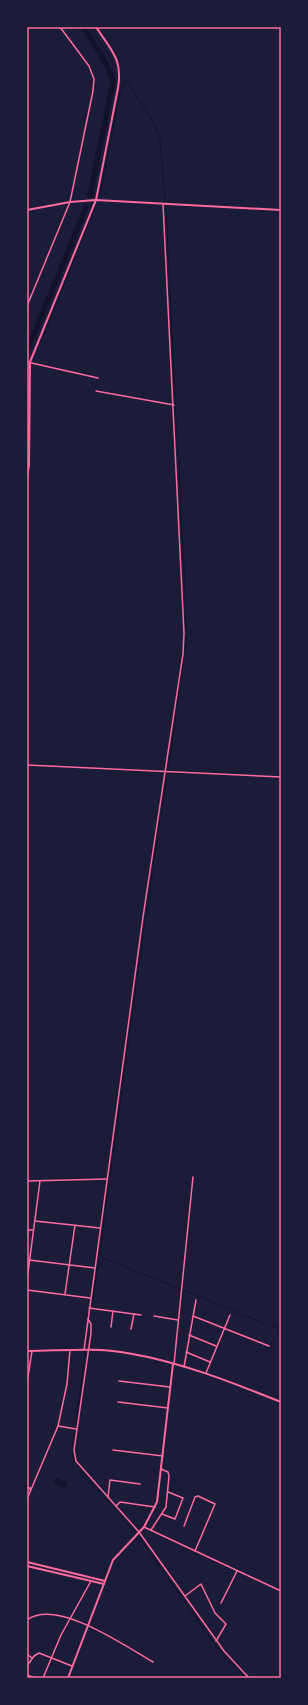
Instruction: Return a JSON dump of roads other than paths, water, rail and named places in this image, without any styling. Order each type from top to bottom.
[{"type":"street","points":[[27,306],[70,202],[93,91],[94,79],[89,66],[60,27]]},
{"type":"street","points":[[27,478],[29,465],[30,362],[96,200],[120,73],[115,57],[96,27]]},
{"type":"street","points":[[27,210],[70,202],[96,200],[281,210]]},
{"type":"street","points":[[84,1350],[90,1298],[183,654],[184,633],[174,404],[163,204]]},
{"type":"street","points":[[27,362],[98,378]]},
{"type":"street","points":[[96,391],[174,404]]},
{"type":"street","points":[[27,765],[281,777]]},
{"type":"street","points":[[68,1678],[113,1560],[144,1527],[155,1507],[158,1496],[170,1387],[174,1364],[193,1177]]},
{"type":"street","points":[[27,1181],[107,1179]]},
{"type":"street","points":[[27,1280],[40,1181]]},
{"type":"street","points":[[35,1221],[100,1228]]},
{"type":"street","points":[[65,1294],[75,1225]]},
{"type":"street","points":[[27,1230],[34,1230]]},
{"type":"street","points":[[27,1249],[31,1250]]},
{"type":"street","points":[[29,1260],[95,1268]]},
{"type":"street","points":[[27,1290],[90,1298]]},
{"type":"street","points":[[184,1367],[196,1300]]},
{"type":"street","points":[[89,1308],[141,1315]]},
{"type":"street","points":[[111,1327],[113,1311]]},
{"type":"street","points":[[131,1329],[134,1314]]},
{"type":"street","points":[[206,1373],[230,1314]]},
{"type":"street","points":[[154,1316],[178,1320]]},
{"type":"street","points":[[193,1316],[269,1346]]},
{"type":"street","points":[[88,1318],[91,1333],[74,1450],[76,1462],[139,1532],[216,1641],[249,1678]]},
{"type":"street","points":[[189,1335],[216,1346]]},
{"type":"street","points":[[27,1499],[58,1426],[67,1384],[70,1350]]},
{"type":"street","points":[[27,1351],[88,1350],[128,1353],[206,1373],[281,1402]]},
{"type":"street","points":[[27,1383],[32,1351]]},
{"type":"street","points":[[186,1352],[210,1362]]},
{"type":"street","points":[[119,1381],[170,1387]]},
{"type":"street","points":[[118,1402],[168,1408]]},
{"type":"street","points":[[58,1426],[77,1429]]},
{"type":"street","points":[[113,1450],[163,1456]]},
{"type":"street","points":[[151,1530],[166,1507],[168,1472],[161,1470]]},
{"type":"street","points":[[108,1497],[110,1480],[140,1484]]},
{"type":"street","points":[[27,1487],[31,1489]]},
{"type":"street","points":[[162,1514],[174,1519],[183,1498],[168,1492]]},
{"type":"street","points":[[184,1526],[195,1497],[198,1496],[215,1504],[195,1551]]},
{"type":"street","points":[[116,1506],[120,1502],[155,1507]]},
{"type":"street","points":[[144,1527],[281,1591]]},
{"type":"street","points":[[27,1562],[105,1581]]},
{"type":"street","points":[[27,1566],[104,1584]]},
{"type":"street","points":[[221,1603],[237,1571]]},
{"type":"street","points":[[43,1678],[70,1617],[91,1581]]},
{"type":"street","points":[[185,1596],[201,1584],[215,1613],[226,1624],[216,1641]]},
{"type":"street","points":[[27,1620],[34,1615],[47,1613],[70,1617],[153,1662]]},
{"type":"street","points":[[27,1666],[32,1658],[39,1653],[72,1666]]},
{"type":"street","points":[[27,1654],[32,1658]]},
{"type":"street","points":[[27,1675],[35,1678]]},
{"type":"waterway","points":[[83,27],[105,62],[112,76],[113,82],[90,195]]},
{"type":"waterway","points":[[91,27],[116,67]]},
{"type":"waterway","points":[[100,195],[119,97],[125,79],[152,120],[160,139],[165,201]]},
{"type":"waterway","points":[[43,337],[96,204]]},
{"type":"waterway","points":[[27,351],[86,207]]},
{"type":"waterway","points":[[166,208],[175,396]]},
{"type":"waterway","points":[[175,401],[178,456]]},
{"type":"waterway","points":[[179,459],[181,508]]},
{"type":"waterway","points":[[181,511],[183,559]]},
{"type":"waterway","points":[[184,561],[186,631]]},
{"type":"waterway","points":[[185,654],[187,635]]},
{"type":"waterway","points":[[177,704],[184,657]]},
{"type":"waterway","points":[[168,769],[177,707]]},
{"type":"waterway","points":[[161,817],[167,774]]},
{"type":"waterway","points":[[153,867],[160,820]]},
{"type":"waterway","points":[[146,917],[153,870]]},
{"type":"waterway","points":[[139,967],[145,920]]},
{"type":"waterway","points":[[134,1003],[138,970]]},
{"type":"waterway","points":[[122,1086],[133,1007]]},
{"type":"waterway","points":[[110,1177],[122,1090]]},
{"type":"waterway","points":[[103,1227],[109,1181]]},
{"type":"waterway","points":[[92,1306],[103,1230]]},
{"type":"waterway","points":[[103,1258],[180,1289]]},
{"type":"waterway","points":[[183,1290],[263,1323]]},
{"type":"waterway","points":[[267,1324],[281,1330]]},
{"type":"waterway","points":[[87,1344],[88,1334]]},
{"type":"waterway","points":[[76,1424],[85,1354]]},
{"type":"waterway","points":[[74,1434],[72,1452],[74,1462]]},
{"type":"waterway","points":[[77,1467],[135,1532]]},
{"type":"waterway","points":[[139,1537],[222,1655],[246,1678]]}]
